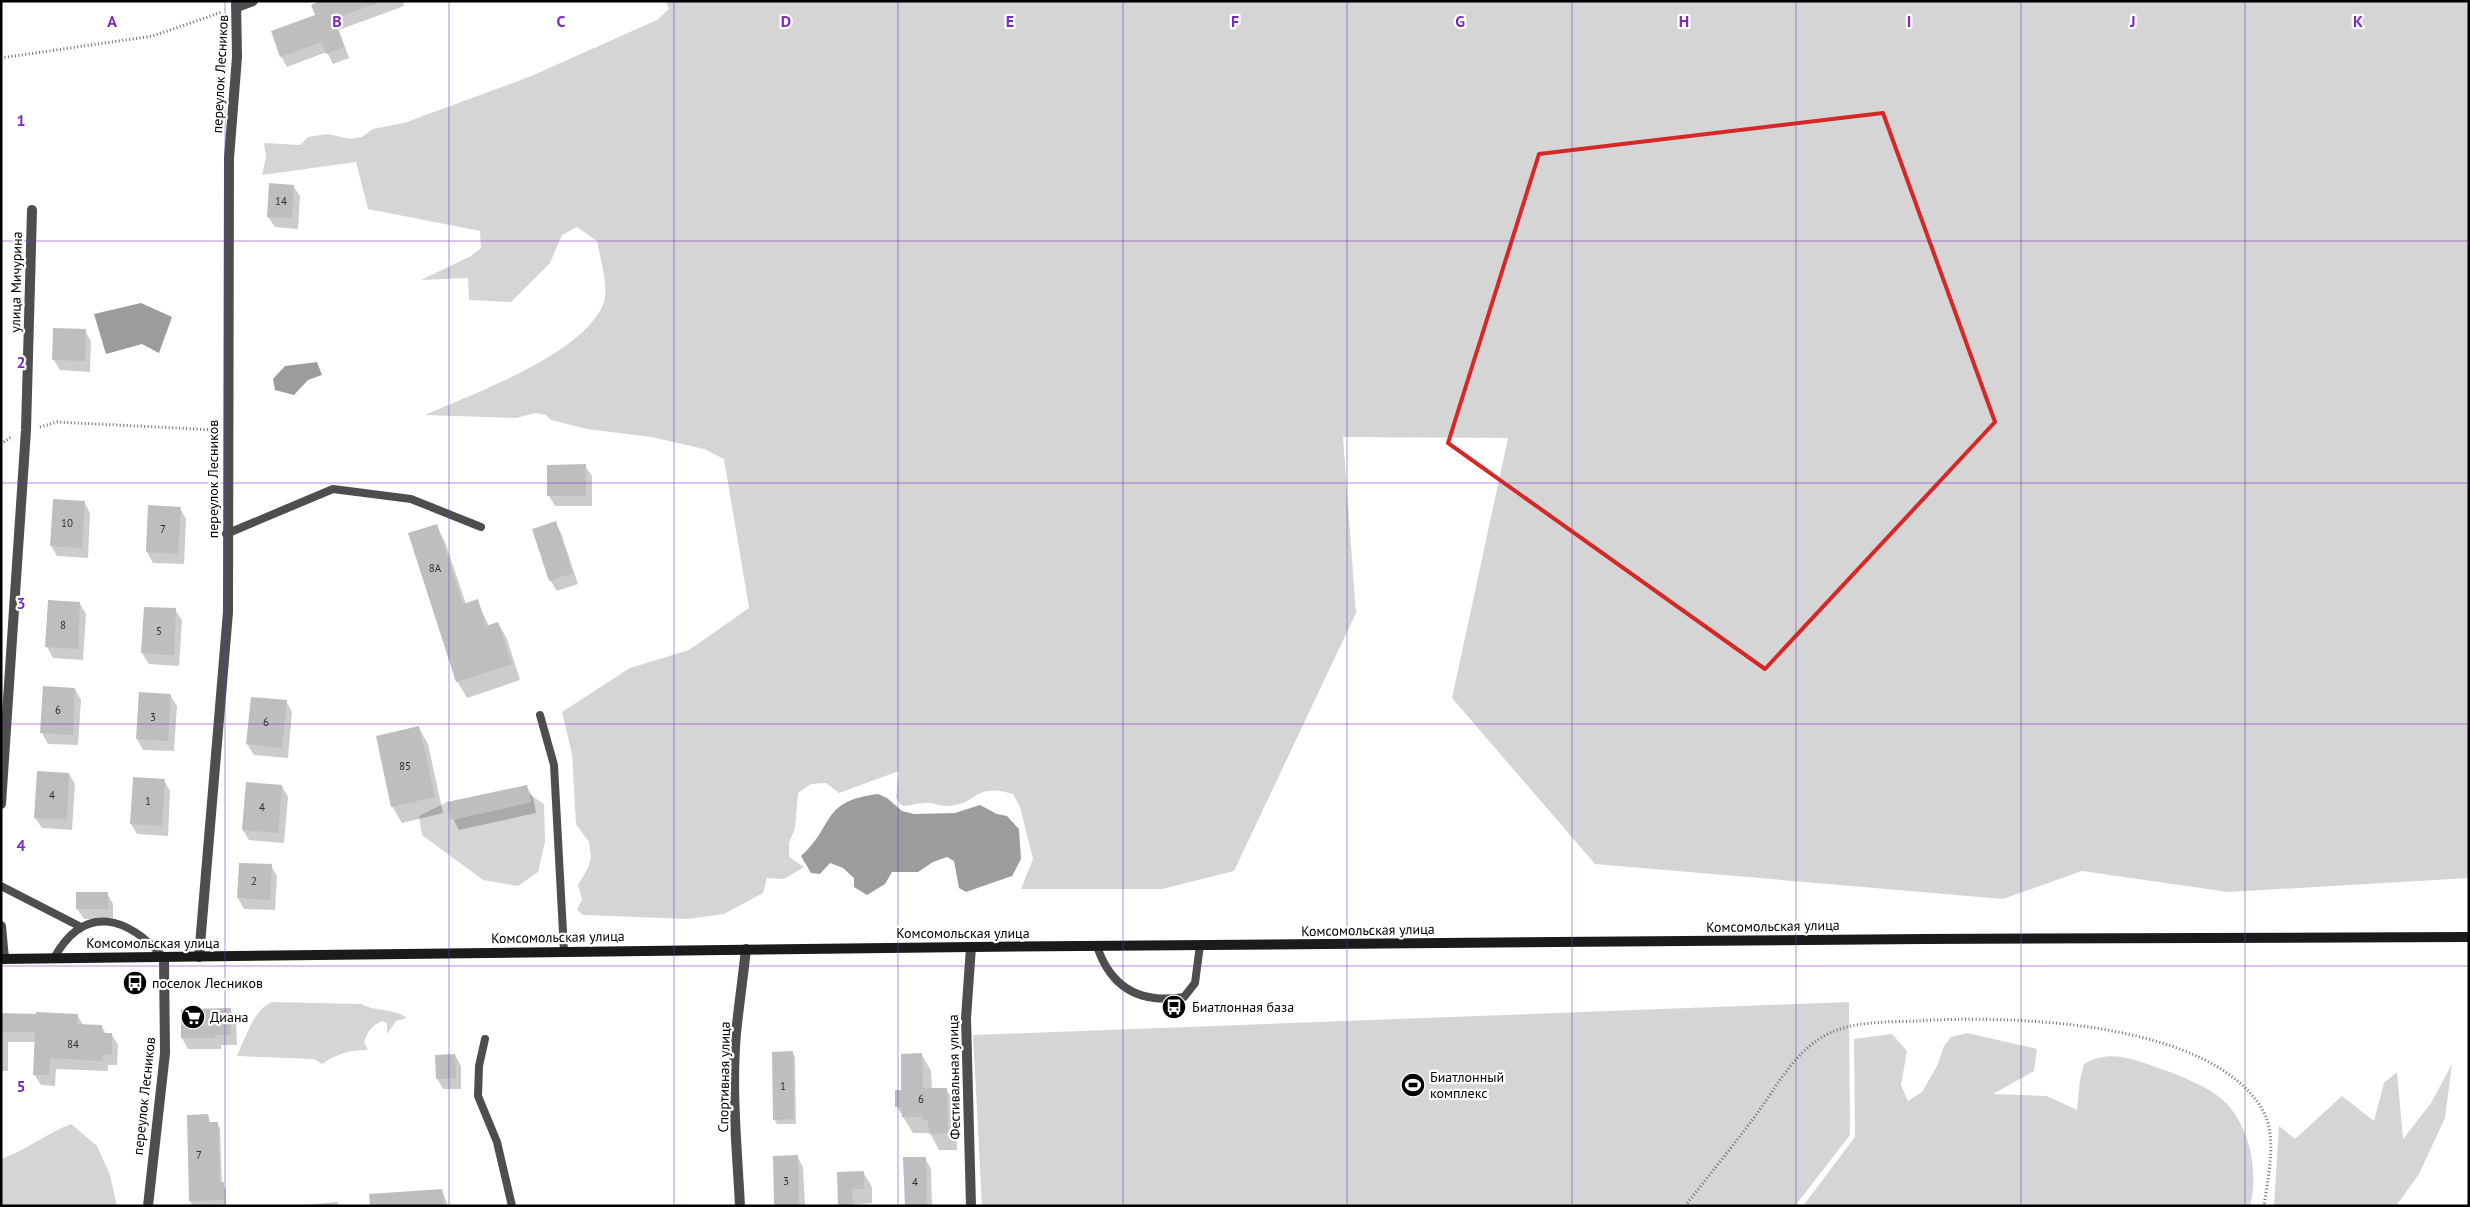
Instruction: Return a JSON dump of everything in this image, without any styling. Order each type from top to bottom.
[{"type":"main road","name":"Комсомольская улица","points":[[3,959],[746,949],[1924,939],[2469,937]]},
{"type":"street","points":[[236,4],[253,1]]},
{"type":"street","name":"переулок Лесников","points":[[199,957],[228,612],[226,534],[229,158],[237,57],[236,4]]},
{"type":"street","name":"улица Мичурина","points":[[1,804],[26,430],[32,210]]},
{"type":"street","points":[[1,926],[3,959]]},
{"type":"street","name":"Фестивальная улица","points":[[971,947],[966,1018],[971,1206]]},
{"type":"street","name":"Спортивная улица","points":[[740,1206],[734,1104],[736,1033],[746,949]]},
{"type":"street","name":"переулок Лесников","points":[[148,1206],[164,1053],[164,958]]},
{"type":"lane","points":[[226,534],[333,490],[411,499],[482,526]]},
{"type":"lane","points":[[540,715],[554,765],[564,951]]},
{"type":"lane","points":[[1,886],[79,926]]},
{"type":"lane","points":[[54,958],[63,942],[79,926],[108,921],[148,940],[164,958]]},
{"type":"lane","points":[[1097,946],[1106,967],[1120,985],[1148,998],[1174,999],[1184,997],[1195,984],[1200,945]]},
{"type":"lane","points":[[485,1039],[479,1066],[478,1096],[498,1142],[512,1206]]},
{"type":"path","points":[[1,58],[153,36],[236,4]]},
{"type":"path","points":[[1,444],[17,433],[57,422],[227,431]]},
{"type":"path","points":[[1685,1206],[1754,1118],[1792,1063],[1806,1048],[1824,1036],[1836,1030],[1882,1022],[1978,1018],[2026,1020],[2101,1029],[2140,1037],[2175,1047],[2226,1072],[2242,1084],[2255,1099],[2263,1110],[2268,1125],[2269,1164],[2264,1206]]},
{"type":"highlighted area","points":[[1883,113],[1995,422],[1765,669],[1448,443],[1539,154]]},
{"type":"shaded area","points":[[666,1],[2469,1],[2469,878],[2228,892],[2082,871],[2003,899],[1595,864],[1452,698],[1508,438],[1343,437],[1356,613],[1234,871],[1162,889],[1021,889],[1033,859],[1020,807],[1013,794],[990,791],[983,792],[958,805],[945,806],[919,803],[902,806],[896,798],[899,771],[839,793],[826,783],[811,784],[798,793],[795,828],[789,843],[789,857],[804,867],[784,879],[767,878],[763,893],[724,914],[688,919],[583,915],[577,910],[582,899],[578,885],[588,868],[591,857],[589,842],[576,824],[572,754],[562,712],[630,668],[689,650],[749,608],[724,459],[704,449],[651,437],[587,429],[551,420],[546,415],[535,413],[516,418],[425,415],[524,371],[572,341],[591,323],[603,305],[605,298],[605,282],[597,241],[577,227],[562,235],[550,263],[511,302],[469,300],[468,278],[421,280],[471,256],[481,248],[480,231],[368,209],[356,162],[262,175],[266,157],[264,143],[300,145],[308,137],[328,134],[350,139],[362,137],[373,129],[404,123],[529,77],[657,20],[669,9]]},
{"type":"shaded area","points":[[141,303],[172,317],[159,353],[142,344],[106,354],[94,314]]},
{"type":"shaded area","points":[[317,362],[322,375],[308,380],[294,395],[275,390],[273,379],[285,366]]},
{"type":"shaded area","points":[[529,794],[544,804],[545,842],[538,872],[518,886],[483,880],[422,835],[419,816],[447,802],[452,820],[531,802]]},
{"type":"shaded area","points":[[878,794],[887,798],[902,811],[914,814],[955,813],[980,805],[997,814],[1007,816],[1019,829],[1021,859],[1012,876],[966,892],[959,888],[954,861],[947,857],[933,862],[918,872],[892,872],[885,884],[867,895],[854,887],[854,878],[843,868],[830,863],[820,874],[811,873],[801,856],[812,845],[830,816],[846,802],[859,797]]},
{"type":"shaded area","points":[[272,1002],[361,1004],[397,1013],[407,1018],[396,1021],[387,1034],[387,1023],[382,1021],[375,1025],[364,1042],[368,1050],[344,1053],[322,1064],[314,1059],[237,1056],[255,1018],[260,1011]]},
{"type":"shaded area","name":"Биатлонный комплекс","points":[[1849,1002],[1850,1135],[1795,1206],[982,1206],[973,1035]]},
{"type":"shaded area","points":[[1967,1033],[2037,1049],[2034,1071],[1993,1094],[2047,1096],[2077,1110],[2080,1080],[2084,1064],[2110,1056],[2127,1058],[2153,1066],[2210,1090],[2234,1112],[2246,1137],[2253,1165],[2253,1193],[2250,1206],[1803,1206],[1855,1137],[1854,1039],[1892,1034],[1907,1051],[1901,1085],[1908,1101],[1922,1092],[1937,1066],[1944,1046],[1951,1037]]},
{"type":"shaded area","points":[[2452,1064],[2445,1118],[2419,1174],[2396,1206],[2274,1206],[2279,1126],[2295,1139],[2342,1096],[2374,1121],[2384,1083],[2397,1072],[2403,1139],[2431,1103]]},
{"type":"shaded area","points":[[71,1124],[97,1146],[110,1175],[117,1206],[1,1206],[1,1159]]},
{"type":"building","points":[[320,1],[378,1],[378,3],[333,19],[344,47],[326,54],[322,42],[280,57],[271,31],[315,15],[311,5]]},
{"type":"building","points":[[269,183],[294,185],[292,218],[267,217]]},
{"type":"building","points":[[53,328],[86,329],[85,361],[52,360]]},
{"type":"building","points":[[586,464],[586,496],[547,496],[547,465]]},
{"type":"building","points":[[53,499],[85,501],[82,548],[50,546]]},
{"type":"building","points":[[148,505],[181,507],[178,554],[146,552]]},
{"type":"building","points":[[556,521],[573,573],[549,581],[532,529]]},
{"type":"building","points":[[437,524],[463,604],[478,599],[486,626],[498,622],[512,664],[456,682],[408,533]]},
{"type":"building","points":[[48,600],[80,602],[78,649],[45,647]]},
{"type":"building","points":[[144,607],[176,608],[174,655],[141,653]]},
{"type":"building","points":[[43,686],[75,688],[73,735],[40,733]]},
{"type":"building","points":[[139,692],[171,694],[168,741],[136,739]]},
{"type":"building","points":[[251,697],[287,700],[282,748],[246,744]]},
{"type":"building","points":[[419,726],[435,797],[391,807],[376,736]]},
{"type":"building","points":[[37,771],[69,773],[67,819],[34,818]]},
{"type":"building","points":[[133,777],[165,779],[162,826],[130,824]]},
{"type":"building","points":[[246,782],[282,785],[278,833],[242,830]]},
{"type":"building","points":[[527,785],[531,802],[451,820],[447,802]]},
{"type":"building","points":[[239,863],[272,864],[270,900],[237,898]]},
{"type":"building","points":[[76,892],[108,892],[108,909],[76,909]]},
{"type":"building","points":[[231,1008],[231,1035],[215,1035],[215,1038],[181,1038],[181,1009]]},
{"type":"building","points":[[36,1012],[78,1014],[77,1024],[102,1025],[102,1033],[112,1033],[112,1055],[103,1054],[102,1061],[50,1058],[49,1075],[33,1075],[35,1032],[1,1032],[1,1013],[36,1014]]},
{"type":"building","points":[[793,1051],[794,1119],[773,1120],[772,1052]]},
{"type":"building","points":[[922,1053],[923,1088],[947,1088],[948,1133],[929,1134],[928,1120],[923,1120],[923,1117],[902,1117],[902,1107],[895,1107],[895,1090],[901,1090],[901,1054]]},
{"type":"building","points":[[455,1054],[456,1078],[436,1079],[435,1055]]},
{"type":"building","points":[[208,1114],[209,1122],[218,1122],[220,1182],[224,1182],[224,1200],[189,1201],[187,1115]]},
{"type":"building","points":[[798,1155],[799,1206],[774,1206],[773,1156]]},
{"type":"building","points":[[903,1157],[926,1157],[927,1206],[905,1206]]},
{"type":"building","points":[[864,1171],[864,1189],[852,1189],[853,1206],[838,1206],[837,1172]]},
{"type":"building","points":[[442,1189],[444,1206],[370,1206],[369,1194]]},
{"type":"place","name":"поселок Лесников","points":[[135,983]]},
{"type":"place","name":"Биатлонная база","points":[[1174,1007]]},
{"type":"place","name":"Диана","points":[[193,1017]]},
{"type":"place","name":"Биатлонный комплекс","points":[[1413,1085]]}]
